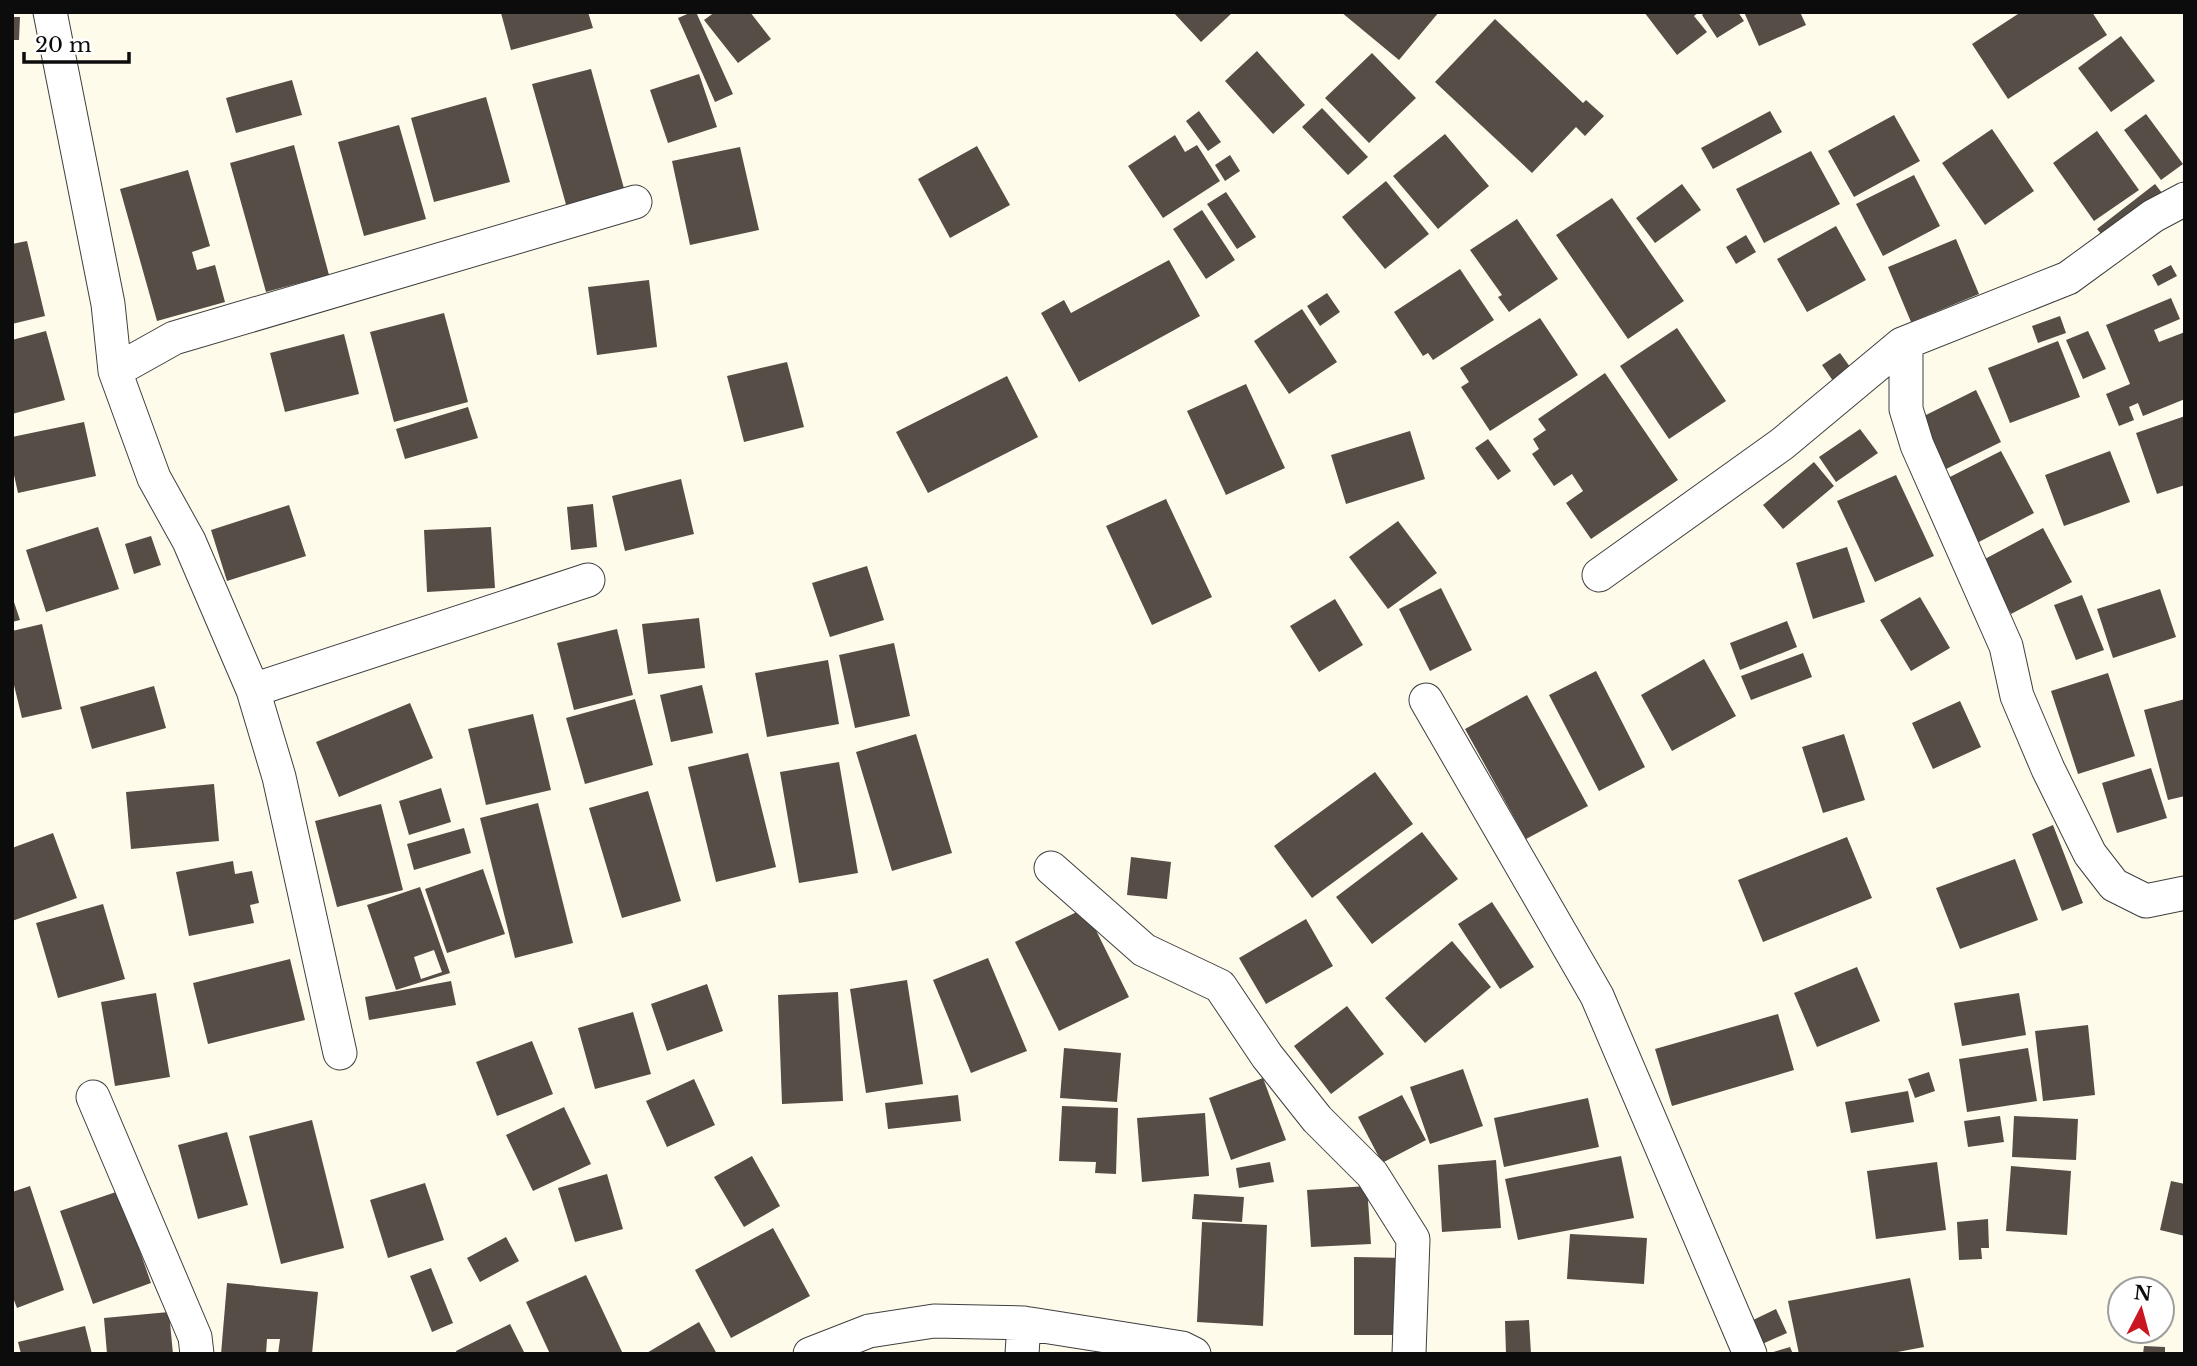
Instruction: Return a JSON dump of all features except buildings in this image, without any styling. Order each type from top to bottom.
[{"type":"street","points":[[50,12],[108,304],[115,372],[154,478],[189,541],[253,690],[279,777],[340,1053]]},
{"type":"street","points":[[1599,575],[1782,444],[1906,343],[2068,278],[2153,216],[2185,200]]},
{"type":"street","points":[[115,372],[174,338],[635,202]]},
{"type":"street","points":[[1906,343],[1906,409],[1917,444],[2006,646],[2017,696],[2042,757],[2090,854],[2114,884],[2146,901],[2185,893]]},
{"type":"street","points":[[253,690],[589,580]]},
{"type":"street","points":[[1426,700],[1597,996],[1750,1354]]},
{"type":"street","points":[[1051,869],[1144,950],[1220,986],[1267,1056],[1317,1119],[1372,1174],[1413,1239],[1409,1354]]},
{"type":"street","points":[[93,1097],[195,1337],[197,1354]]},
{"type":"street","points":[[810,1354],[869,1331],[934,1321],[1023,1338],[1182,1348],[1194,1354]]}]
